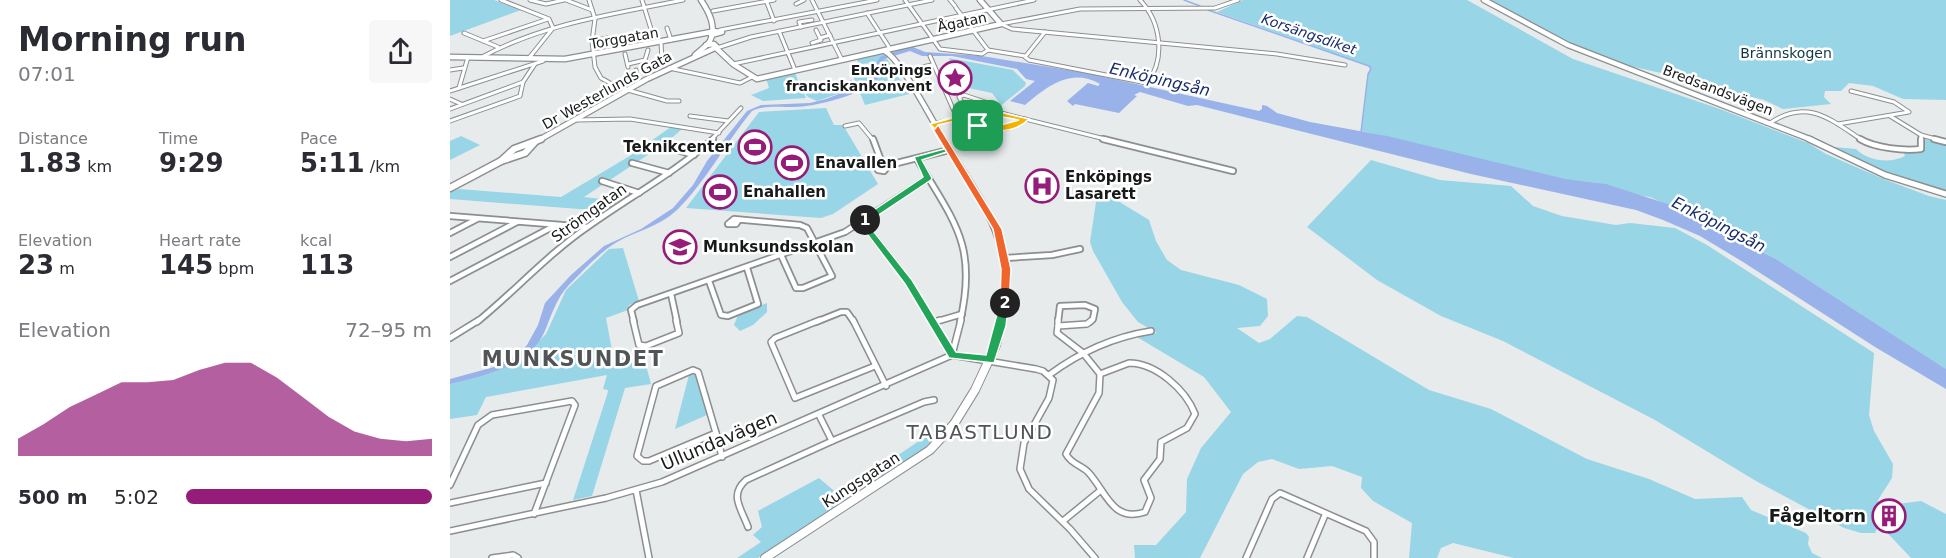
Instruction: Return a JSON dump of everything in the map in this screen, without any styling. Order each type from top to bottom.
[{"type":"main road","points":[[701,0],[709,12],[712,48]]},
{"type":"main road","points":[[712,32],[719,32]]},
{"type":"main road","points":[[712,32],[719,32]]},
{"type":"main road","points":[[712,48],[719,32]]},
{"type":"main road","name":"Dr Westerlunds Gata","points":[[450,188],[512,155],[525,153],[530,145],[669,68],[712,48]]},
{"type":"street","points":[[501,0],[549,19],[554,27]]},
{"type":"street","points":[[530,0],[546,4],[565,0],[592,10]]},
{"type":"street","points":[[589,0],[595,19],[592,41],[596,71],[601,78],[609,84],[629,90],[670,102],[679,101]]},
{"type":"street","points":[[642,0],[651,29]]},
{"type":"street","points":[[482,57],[498,47],[554,27],[683,0]]},
{"type":"street","points":[[713,12],[774,0]]},
{"type":"street","points":[[796,4],[804,0]]},
{"type":"street","points":[[812,0],[842,60]]},
{"type":"street","points":[[719,32],[877,0]]},
{"type":"street","points":[[905,0],[940,50],[982,54],[988,50],[1147,83],[1157,70],[1158,43],[1154,21],[1148,8],[1140,0]]},
{"type":"street","points":[[791,24],[823,22],[932,0]]},
{"type":"street","points":[[950,0],[988,50]]},
{"type":"street","points":[[980,0],[1001,24],[1012,29],[1277,54],[1345,65]]},
{"type":"street","points":[[733,64],[1034,0]]},
{"type":"street","name":"Ågatan","points":[[752,77],[757,79],[889,51],[903,45],[1080,9],[1215,8],[1238,0]]},
{"type":"street","name":"Bredsandsvägen","points":[[1484,0],[1568,45],[1817,142],[1885,175],[1946,194]]},
{"type":"street","points":[[766,1],[774,21]]},
{"type":"street","name":"Kungsgatan","points":[[765,558],[930,450],[954,424],[990,360],[1001,326],[1006,297],[1005,258],[997,229],[867,13]]},
{"type":"street","points":[[483,41],[549,19]]},
{"type":"street","points":[[712,48],[812,20]]},
{"type":"street","points":[[529,58],[554,27]]},
{"type":"street","points":[[667,28],[670,40]]},
{"type":"street","points":[[816,30],[820,38]]},
{"type":"street","points":[[779,31],[795,70]]},
{"type":"street","name":"Torggatan","points":[[543,62],[594,55],[712,32]]},
{"type":"street","points":[[1025,56],[1045,32]]},
{"type":"street","points":[[464,33],[498,47]]},
{"type":"street","points":[[812,42],[830,35]]},
{"type":"street","points":[[592,41],[608,38]]},
{"type":"street","points":[[661,42],[662,62]]},
{"type":"street","points":[[669,68],[740,83],[752,77],[712,48]]},
{"type":"street","points":[[625,54],[628,66],[645,60],[648,50]]},
{"type":"street","points":[[930,56],[964,136],[992,128],[1008,128],[1025,119]]},
{"type":"street","points":[[450,57],[529,58],[543,62]]},
{"type":"street","points":[[459,88],[468,57]]},
{"type":"street","points":[[450,91],[543,62]]},
{"type":"street","points":[[450,121],[521,94],[523,82],[534,64]]},
{"type":"street","points":[[903,71],[932,64]]},
{"type":"street","points":[[450,70],[463,68]]},
{"type":"street","points":[[636,70],[636,78]]},
{"type":"street","points":[[450,109],[523,82]]},
{"type":"street","points":[[1838,124],[1909,112],[1894,102],[1851,91]]},
{"type":"street","points":[[964,95],[984,102],[964,106],[960,97],[964,95]]},
{"type":"street","points":[[450,99],[461,104]]},
{"type":"street","points":[[984,102],[986,112]]},
{"type":"street","name":"Strömgatan","points":[[450,338],[478,321],[536,268],[587,227],[694,155],[719,133],[741,108]]},
{"type":"street","points":[[934,124],[986,112],[997,112],[1233,171]]},
{"type":"street","points":[[1770,123],[1785,113],[1815,113],[1824,115],[1869,144],[1909,150],[1921,149],[1921,135]]},
{"type":"street","points":[[690,116],[728,122]]},
{"type":"street","points":[[1890,116],[1921,135],[1946,142]]},
{"type":"street","points":[[576,120],[630,119],[719,133]]},
{"type":"street","points":[[982,131],[978,126],[979,121],[998,122],[992,128]]},
{"type":"street","points":[[845,126],[859,123],[869,133],[885,167],[949,150]]},
{"type":"street","points":[[659,145],[694,155]]},
{"type":"street","points":[[917,159],[952,220],[967,261],[962,314],[952,355]]},
{"type":"street","points":[[632,163],[669,173]]},
{"type":"street","points":[[670,294],[679,333],[646,346],[639,345],[631,310],[634,307],[670,294],[747,268],[846,232],[928,178]]},
{"type":"street","points":[[602,182],[639,193]]},
{"type":"street","points":[[450,216],[587,227]]},
{"type":"street","points":[[450,233],[477,219]]},
{"type":"street","points":[[738,221],[800,225],[809,230],[832,274],[803,288],[796,288],[781,255]]},
{"type":"street","points":[[450,257],[518,222]]},
{"type":"street","points":[[862,222],[909,282],[952,355]]},
{"type":"street","points":[[450,281],[556,225]]},
{"type":"street","points":[[1005,258],[1052,255],[1080,249]]},
{"type":"street","points":[[709,281],[721,315],[728,316],[758,304],[747,268]]},
{"type":"street","points":[[1057,326],[1087,324],[1093,319],[1095,309],[1085,304],[1060,306],[1057,326],[1060,337],[1083,353],[1100,374],[1099,393],[1066,454],[1069,460],[1087,471],[1122,513],[1135,516],[1145,512],[1151,498],[1144,480],[1160,459],[1161,442],[1187,428],[1195,414],[1188,398],[1142,365],[1129,363],[1100,374]]},
{"type":"street","points":[[876,366],[801,398],[795,398],[771,342],[775,338],[841,312],[847,312],[855,323],[886,386]]},
{"type":"street","points":[[934,322],[962,314]]},
{"type":"street","points":[[1049,375],[1083,353],[1125,335],[1151,331]]},
{"type":"street","points":[[952,355],[1036,369],[1049,375],[1054,386],[1024,442],[1020,457],[1020,471],[1024,483],[1034,496],[1063,521],[1095,558]]},
{"type":"street","name":"Ullundavägen","points":[[450,531],[636,490],[722,457],[952,355]]},
{"type":"street","points":[[717,433],[649,461],[643,461],[637,456],[655,388],[661,382],[689,370],[698,372],[717,433],[722,457]]},
{"type":"street","points":[[748,527],[736,493],[746,480],[832,441],[924,402],[934,400]]},
{"type":"street","points":[[450,485],[478,425],[484,419],[557,403],[575,402],[534,514]]},
{"type":"street","points":[[819,415],[832,441]]},
{"type":"street","points":[[450,503],[546,483]]},
{"type":"street","points":[[636,490],[649,558]]},
{"type":"street","points":[[1063,521],[1101,490]]},
{"type":"street","points":[[1246,558],[1268,507],[1276,495],[1284,494],[1370,534],[1374,542],[1374,558]]},
{"type":"street","points":[[1306,558],[1325,515]]},
{"type":"street","points":[[492,558],[513,555],[518,558]]},
{"type":"green space","points":[[450,0],[494,0],[521,10],[450,36]]},
{"type":"green space","points":[[1243,0],[1467,0],[1573,59],[1720,109],[1808,143],[1826,154],[1886,180],[1946,200],[1946,369],[1776,259],[1723,230],[1650,197],[1602,184],[1561,179],[1361,131],[1368,74],[1371,69],[1369,66],[1217,12]]},
{"type":"green space","name":"Brännskogen","points":[[1486,0],[1946,0],[1946,100],[1903,99],[1873,86],[1849,83],[1841,91],[1825,91],[1824,97],[1831,104],[1783,109],[1764,100],[1719,89],[1711,84],[1616,63],[1569,45]]},
{"type":"green space","points":[[884,54],[909,94],[865,105],[853,76],[867,71],[872,63],[860,64],[856,59]]},
{"type":"green space","points":[[949,58],[1013,70],[1026,83],[1025,86],[998,108],[999,102],[992,93],[959,86],[946,86],[943,82],[949,71],[953,71]]},
{"type":"green space","points":[[794,71],[806,98],[763,101],[751,95],[769,88],[766,78]]},
{"type":"green space","points":[[852,80],[855,88],[817,101],[808,97],[804,92]]},
{"type":"green space","name":"Enavallen","points":[[826,108],[834,125],[843,125],[878,184],[833,214],[821,218],[686,208],[759,112]]},
{"type":"green space","points":[[671,127],[682,129],[666,143],[584,197],[620,201],[605,211],[450,199],[450,192],[459,189],[561,197],[628,157]]},
{"type":"green space","points":[[461,136],[480,145],[450,160],[450,141]]},
{"type":"green space","points":[[1925,139],[1946,145],[1946,192],[1901,179],[1834,147],[1856,149],[1873,159],[1893,160],[1905,156],[1903,151],[1923,153]]},
{"type":"green space","points":[[1371,160],[1440,180],[1511,186],[1533,206],[1562,216],[1616,225],[1630,223],[1675,228],[1707,245],[1874,353],[1869,415],[1874,431],[1893,464],[1892,478],[1878,500],[1880,515],[1883,506],[1921,501],[1946,514],[1946,558],[1911,558],[1879,524],[1875,533],[1861,533],[1844,528],[1756,481],[1655,420],[1503,341],[1441,316],[1377,280],[1307,227]]},
{"type":"green space","points":[[1100,190],[1149,220],[1156,241],[1167,260],[1181,270],[1239,285],[1267,299],[1268,316],[1260,326],[1237,328],[1259,343],[1270,339],[1297,316],[1307,317],[1429,390],[1491,409],[1587,459],[1649,479],[1695,499],[1742,497],[1751,510],[1806,533],[1812,553],[1822,558],[1514,558],[1453,543],[1441,548],[1437,558],[1409,558],[1412,523],[1373,501],[1361,488],[1362,477],[1332,466],[1299,469],[1272,459],[1258,462],[1243,474],[1200,558],[1135,558],[1134,545],[1156,545],[1186,512],[1187,479],[1201,448],[1231,412],[1204,377],[1137,337],[1157,333],[1138,322],[1122,302],[1090,242],[1096,202],[1090,193]]},
{"type":"green space","points":[[623,248],[639,301],[629,305],[628,310],[606,318],[614,361],[642,350],[651,384],[625,388],[592,496],[573,500],[607,395],[608,390],[603,389],[607,375],[486,397],[477,415],[450,419],[450,384],[493,371],[523,357],[546,334],[566,290],[609,249]]},
{"type":"green space","points":[[767,303],[767,312],[753,325],[740,331],[734,325],[738,315]]},
{"type":"green space","points":[[695,374],[707,415],[675,429],[689,375]]},
{"type":"green space","points":[[940,431],[933,441],[914,457],[758,558],[737,558],[761,542],[753,535],[762,527],[758,511],[819,478],[839,495],[919,441]]},
{"type":"shaded area","points":[[913,47],[925,52],[982,56],[1086,73],[1259,111],[1262,105],[1267,106],[1277,113],[1310,122],[1387,136],[1565,179],[1606,184],[1674,206],[1776,259],[1946,369],[1946,389],[1875,347],[1700,236],[1636,210],[1471,174],[1197,105],[1188,106],[1140,92],[1134,95],[1137,96],[1119,113],[1075,104],[1073,106],[1067,101],[1088,83],[1098,86],[1100,84],[1089,79],[1069,78],[1060,81],[1025,105],[1010,101],[1035,81],[1026,79],[1017,69],[952,56],[922,56],[910,51],[884,59],[877,79],[859,91],[813,105],[767,107],[752,111],[697,187],[677,210],[663,220],[611,246],[564,290],[537,345],[516,362],[503,368],[450,384],[450,379],[494,367],[519,353],[527,345],[538,325],[545,303],[571,275],[604,246],[641,229],[673,208],[693,185],[707,161],[747,111],[761,105],[810,103],[826,99],[872,81],[873,71],[880,57]]},
{"type":"waterway","name":"Korsängsdiket","points":[[1184,0],[1200,6]]},
{"type":"waterway","name":"Korsängsdiket","points":[[1208,10],[1369,66],[1371,69],[1368,74],[1361,132]]},
{"type":"place","name":"Enköpings franciskankonvent","points":[[955,78]]},
{"type":"place","name":"Teknikcenter","points":[[755,147]]},
{"type":"place","name":"Enavallen","points":[[792,163]]},
{"type":"place","name":"Enköpings Lasarett","points":[[1042,186]]},
{"type":"place","name":"Enahallen","points":[[720,192]]},
{"type":"place","name":"Munksundsskolan","points":[[680,247]]},
{"type":"place","name":"Fågeltorn","points":[[1889,516]]},
{"type":"district","name":"MUNKSUNDET","points":[[573,359]]},
{"type":"district","name":"TABASTLUND","points":[[980,432]]},
{"type":"route","points":[[978,126],[979,121],[988,120],[998,122],[992,128],[1004,129],[1019,124],[1025,119],[997,112],[987,112],[970,114],[934,124],[997,229],[1003,248],[1006,297],[1001,326],[990,360],[952,355],[909,282],[862,222],[928,178],[917,159],[949,150],[934,124],[954,119],[964,136],[982,131],[978,126]]},
{"type":"water label","name":"Enköpingsån","points":[[1160,79]]},
{"type":"water label","name":"Enköpingsån","points":[[1719,224]]}]
